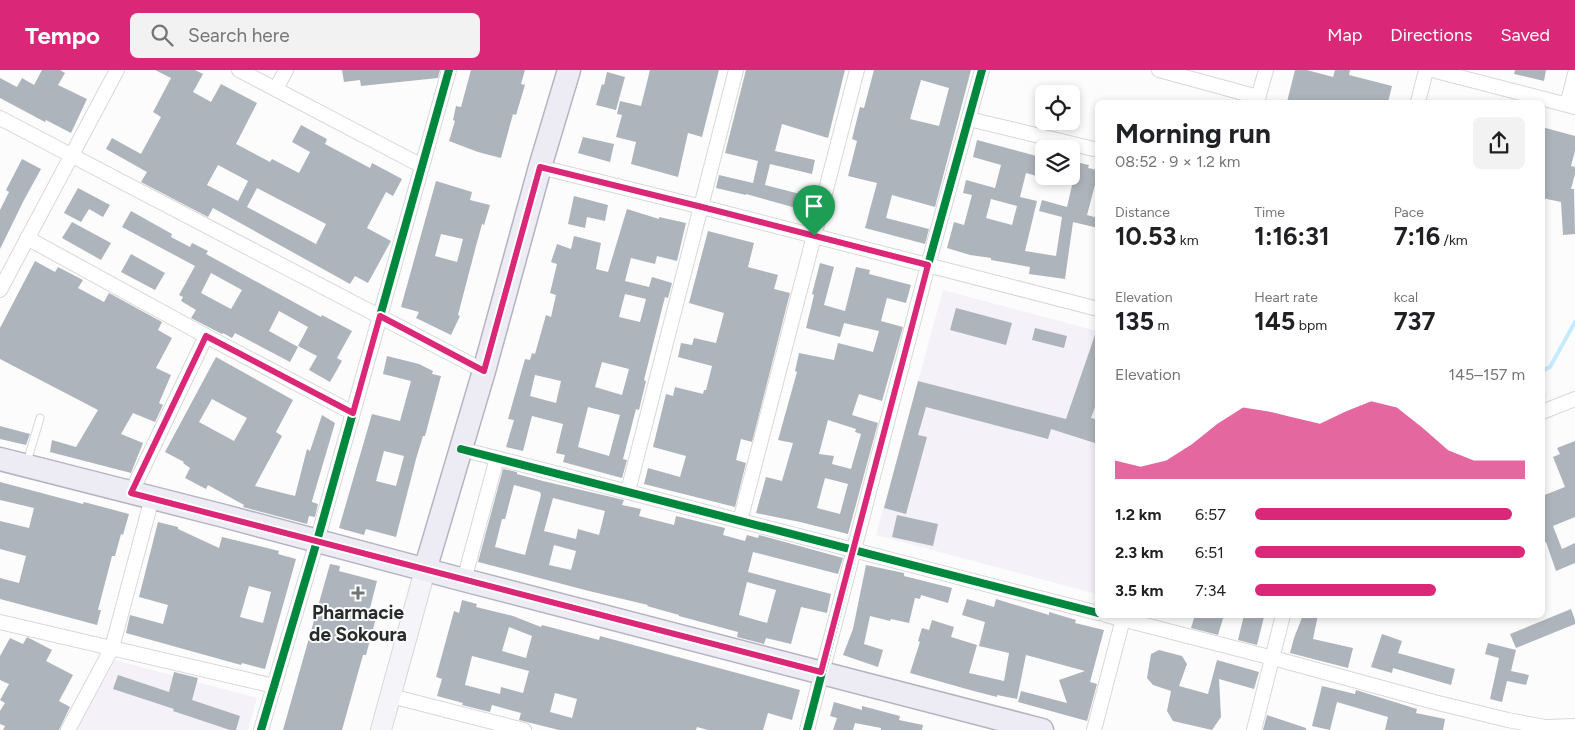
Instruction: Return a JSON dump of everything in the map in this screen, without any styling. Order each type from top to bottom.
[{"type":"main road","points":[[425,570],[484,371],[540,167],[569,70]]},
{"type":"main road","points":[[0,459],[1042,730]]},
{"type":"street","points":[[0,290],[117,70]]},
{"type":"street","points":[[239,70],[422,166]]},
{"type":"street","points":[[276,90],[286,70]]},
{"type":"street","points":[[261,730],[317,541],[449,70]]},
{"type":"street","points":[[628,491],[736,70]]},
{"type":"street","points":[[740,521],[857,70]]},
{"type":"street","points":[[807,730],[928,265],[982,70]]},
{"type":"street","points":[[1159,70],[1257,100],[1266,70]]},
{"type":"street","points":[[1418,100],[1426,70]]},
{"type":"street","points":[[1432,70],[1506,96],[1532,100]]},
{"type":"street","points":[[1545,102],[1571,106],[1575,74]]},
{"type":"street","points":[[0,118],[484,371]]},
{"type":"street","points":[[968,119],[1095,149]]},
{"type":"street","points":[[540,167],[1095,308]]},
{"type":"street","points":[[27,238],[206,336],[353,413]]},
{"type":"street","points":[[68,730],[112,648],[142,495],[206,336]]},
{"type":"street","points":[[1545,411],[1575,398]]},
{"type":"street","points":[[461,449],[1095,612]]},
{"type":"street","points":[[464,580],[497,458]]},
{"type":"street","points":[[381,730],[425,570]]},
{"type":"street","points":[[1094,730],[1124,618]]},
{"type":"street","points":[[1128,618],[1434,702],[1508,720],[1545,727],[1575,726]]},
{"type":"street","points":[[1254,730],[1282,618]]},
{"type":"street","points":[[0,622],[274,686]]},
{"type":"street","points":[[390,696],[524,730]]},
{"type":"lane","points":[[26,465],[40,418]]},
{"type":"shaded area","points":[[943,290],[1095,330],[1095,593],[876,535]]},
{"type":"shaded area","points":[[115,660],[257,698],[248,730],[77,730]]},
{"type":"building","points":[[42,70],[60,70],[65,73],[58,85],[87,99],[71,133],[46,120],[45,122],[0,98],[0,78],[17,87],[22,78],[34,85]]},
{"type":"building","points":[[155,70],[195,70],[203,74],[193,92],[211,102],[221,84],[257,103],[236,144],[270,162],[272,159],[299,173],[310,152],[292,142],[301,125],[327,139],[325,144],[370,168],[372,163],[402,179],[393,196],[386,192],[367,228],[391,241],[368,283],[355,276],[350,284],[213,208],[208,217],[141,182],[147,172],[106,149],[112,138],[141,154],[161,117],[153,112],[171,78]],"holes":[[[218,165],[248,181],[238,201],[207,185]],[[257,188],[326,224],[316,244],[247,207]]]},
{"type":"building","points":[[342,70],[440,70],[438,78],[361,86],[360,80],[344,82]]},
{"type":"building","points":[[471,70],[525,70],[521,84],[525,85],[516,115],[513,114],[501,158],[449,141],[455,121],[453,120],[456,106],[461,107]]},
{"type":"building","points":[[650,70],[719,70],[702,137],[688,133],[678,177],[631,164],[636,142],[616,137],[622,115],[617,114],[620,101],[641,106]]},
{"type":"building","points":[[746,70],[845,70],[828,138],[782,124],[775,151],[815,160],[812,174],[770,164],[765,185],[800,194],[796,208],[716,188],[719,175],[753,183],[758,161],[725,153]]},
{"type":"building","points":[[874,70],[971,70],[935,207],[892,195],[886,218],[929,229],[925,244],[865,228],[877,183],[848,176],[857,141],[852,139],[860,107],[864,108]],"holes":[[[921,80],[949,88],[939,126],[910,119]]]},
{"type":"building","points":[[1295,70],[1307,70],[1333,77],[1335,70],[1350,70],[1349,75],[1392,86],[1388,100],[1288,100]]},
{"type":"building","points":[[1515,70],[1546,70],[1544,81],[1514,74]]},
{"type":"building","points":[[607,72],[625,77],[616,110],[596,105]]},
{"type":"building","points":[[1545,128],[1575,136],[1575,151],[1571,166],[1575,167],[1575,174],[1571,189],[1574,189],[1575,234],[1563,235],[1561,202],[1545,199]]},
{"type":"building","points":[[583,137],[614,144],[610,162],[578,153]]},
{"type":"building","points":[[977,140],[1035,156],[1035,176],[1026,173],[1020,197],[1037,201],[1025,251],[1056,256],[1062,217],[1039,211],[1042,200],[1067,207],[1072,185],[1080,185],[1080,163],[1089,165],[1088,168],[1095,169],[1095,185],[1087,215],[1095,217],[1095,227],[1073,222],[1065,279],[1029,274],[1030,267],[991,260],[991,258],[970,255],[947,248],[954,222],[964,225],[972,195],[963,193],[966,180],[995,188],[1001,165],[973,157]],"holes":[[[991,199],[1017,206],[1012,225],[986,218]]]},
{"type":"building","points":[[22,159],[41,169],[0,249],[0,210],[9,192],[6,190]]},
{"type":"building","points":[[436,181],[472,192],[470,200],[490,205],[476,246],[458,315],[460,316],[451,335],[416,318],[419,312],[401,307]],"holes":[[[441,234],[463,239],[457,262],[435,256]]]},
{"type":"building","points":[[78,188],[110,205],[103,217],[89,209],[81,222],[64,213]]},
{"type":"building","points":[[574,196],[608,205],[605,221],[587,217],[585,228],[568,224]]},
{"type":"building","points":[[627,209],[659,219],[659,217],[686,223],[677,261],[657,256],[655,264],[631,258],[625,281],[649,287],[652,277],[672,283],[668,298],[665,297],[644,380],[646,381],[639,410],[636,409],[623,459],[627,460],[622,478],[563,462],[565,455],[556,453],[563,424],[532,416],[523,451],[506,447],[514,420],[508,419],[525,359],[530,360],[532,353],[535,354],[546,315],[551,317],[556,295],[550,293],[557,264],[551,262],[557,244],[571,249],[574,236],[601,243],[596,269],[608,272]],"holes":[[[625,294],[646,299],[640,322],[619,317]],[[602,362],[629,369],[622,395],[595,387]],[[535,375],[561,381],[556,403],[530,396]],[[588,407],[620,415],[609,456],[578,447]]]},
{"type":"building","points":[[131,211],[172,234],[171,237],[190,247],[192,243],[208,251],[206,254],[321,317],[322,315],[352,331],[337,358],[342,361],[330,382],[309,370],[317,356],[298,346],[308,327],[279,311],[269,331],[298,347],[290,362],[235,333],[232,338],[191,318],[196,310],[181,301],[183,297],[179,295],[195,266],[122,227]],"holes":[[[211,273],[242,290],[231,309],[201,293]]]},
{"type":"building","points":[[72,222],[111,243],[101,260],[62,238]]},
{"type":"building","points":[[708,231],[754,243],[748,267],[778,275],[774,289],[790,293],[752,442],[741,439],[736,460],[746,463],[735,507],[644,484],[648,468],[680,477],[686,456],[653,447],[666,394],[673,396],[675,387],[703,394],[704,390],[706,390],[712,366],[678,357],[681,343],[692,345],[694,338],[716,343],[724,313],[689,303]]},
{"type":"building","points":[[131,254],[165,273],[155,290],[121,272]]},
{"type":"building","points":[[35,261],[55,272],[58,267],[83,280],[78,288],[104,302],[109,293],[162,322],[158,330],[172,338],[156,368],[171,375],[159,403],[163,405],[155,422],[133,413],[121,434],[143,443],[131,473],[50,452],[52,440],[76,447],[98,410],[0,359],[0,328]]},
{"type":"building","points":[[820,263],[834,267],[824,305],[845,311],[856,267],[870,270],[869,274],[911,285],[906,303],[887,298],[881,321],[903,327],[882,401],[859,394],[852,415],[878,423],[848,534],[756,513],[766,477],[782,481],[793,443],[778,440],[797,372],[795,371],[799,353],[834,360],[838,343],[873,352],[879,331],[844,323],[840,337],[806,328],[814,295],[812,294]],"holes":[[[828,420],[856,429],[855,432],[861,434],[851,469],[832,464],[834,456],[819,454]],[[825,478],[848,484],[840,514],[817,508]]]},
{"type":"building","points":[[956,308],[1012,323],[1006,345],[950,330]]},
{"type":"building","points":[[1035,328],[1067,336],[1064,348],[1032,340]]},
{"type":"building","points":[[1095,335],[1095,407],[1091,418],[1095,419],[1095,443],[1051,429],[1048,439],[926,407],[918,435],[927,437],[906,514],[884,508],[918,381],[1066,419]]},
{"type":"building","points":[[387,356],[419,364],[433,371],[432,374],[441,376],[425,436],[423,436],[416,459],[396,537],[366,529],[364,535],[339,528],[372,414],[400,421],[411,381],[383,374]],"holes":[[[384,451],[404,456],[396,486],[376,481]]]},
{"type":"building","points":[[216,357],[293,400],[276,432],[282,436],[255,486],[295,496],[307,449],[310,451],[322,415],[335,423],[312,501],[318,504],[315,517],[309,516],[307,524],[243,507],[244,505],[208,485],[206,489],[185,478],[190,468],[184,462],[165,452]],"holes":[[[212,399],[247,418],[234,441],[199,422]]]},
{"type":"building","points":[[0,426],[30,434],[26,445],[0,439]]},
{"type":"building","points":[[1575,441],[1575,517],[1553,526],[1562,549],[1575,543],[1575,563],[1556,571],[1545,542],[1545,495],[1565,487],[1553,457],[1560,454],[1557,448]]},
{"type":"building","points":[[503,469],[543,481],[624,500],[622,505],[641,509],[639,516],[674,525],[676,516],[725,528],[723,535],[745,541],[747,535],[758,538],[759,535],[843,558],[838,574],[753,552],[748,572],[831,594],[827,613],[801,607],[791,644],[766,638],[764,644],[737,637],[738,632],[679,616],[648,605],[478,562]],"holes":[[[514,485],[540,492],[541,495],[525,555],[495,547],[502,519],[505,519]],[[553,498],[605,511],[599,535],[578,529],[576,539],[544,531]],[[554,545],[576,551],[571,570],[549,565]],[[747,582],[776,590],[767,623],[739,615]]]},
{"type":"building","points":[[0,482],[129,514],[115,556],[112,556],[98,610],[101,610],[97,625],[0,599],[0,578],[19,583],[26,556],[0,549],[0,521],[29,528],[34,508],[0,500]]},
{"type":"building","points":[[897,515],[938,524],[933,546],[892,537]]},
{"type":"building","points":[[158,522],[178,527],[178,529],[219,548],[222,537],[279,551],[278,554],[296,559],[265,669],[242,663],[241,665],[126,633],[130,615],[163,624],[168,605],[139,597]],"holes":[[[249,586],[271,592],[263,623],[240,617]]]},
{"type":"building","points":[[330,564],[340,566],[339,571],[377,581],[368,616],[376,618],[366,655],[363,655],[342,730],[283,730]]},
{"type":"building","points":[[866,565],[904,573],[904,576],[952,588],[948,603],[921,595],[920,599],[915,598],[909,623],[870,616],[864,644],[883,650],[878,667],[843,655],[853,629]]},
{"type":"building","points":[[967,599],[994,607],[996,599],[1049,615],[1049,612],[1076,620],[1075,623],[1104,630],[1090,682],[1097,684],[1087,721],[1018,702],[1021,691],[1067,703],[1059,680],[1085,671],[1026,655],[1017,699],[997,695],[997,697],[910,673],[920,642],[918,641],[922,628],[929,630],[932,620],[954,627],[951,637],[977,645],[969,673],[1004,681],[1009,653],[979,646],[985,622],[962,615]]},
{"type":"building","points":[[462,600],[477,604],[476,607],[513,616],[541,627],[542,625],[599,640],[600,636],[800,690],[792,720],[768,713],[763,730],[708,730],[697,727],[696,730],[559,730],[519,720],[521,713],[492,705],[490,712],[462,705],[463,703],[437,696],[442,679],[436,677],[454,611],[459,613]],"holes":[[[509,627],[532,636],[526,658],[502,651]],[[472,656],[529,671],[523,693],[501,687],[500,694],[465,685]],[[555,693],[577,699],[572,718],[550,712]]]},
{"type":"building","points":[[1571,609],[1575,624],[1516,648],[1510,634]]},
{"type":"building","points":[[1194,618],[1223,618],[1218,635],[1191,628]]},
{"type":"building","points":[[1243,618],[1264,618],[1257,645],[1238,640]]},
{"type":"building","points":[[1302,618],[1317,618],[1313,639],[1353,648],[1348,668],[1290,653]]},
{"type":"building","points":[[1382,634],[1402,641],[1398,653],[1455,669],[1451,685],[1393,668],[1392,673],[1371,667]]},
{"type":"building","points":[[27,637],[52,650],[46,661],[73,675],[59,701],[70,707],[59,730],[3,730],[5,726],[0,724],[0,711],[5,703],[0,700],[9,684],[0,680],[0,656],[10,638],[23,644]]},
{"type":"building","points":[[1488,643],[1516,650],[1511,671],[1529,675],[1526,685],[1507,681],[1502,702],[1490,699],[1499,658],[1485,654]]},
{"type":"building","points":[[1159,650],[1182,656],[1187,664],[1179,686],[1208,694],[1217,660],[1259,672],[1254,689],[1219,679],[1221,717],[1212,730],[1173,721],[1167,711],[1171,691],[1153,685],[1147,678],[1151,654]]},
{"type":"building","points":[[174,672],[198,678],[192,700],[240,716],[236,730],[230,730],[173,711],[174,709],[113,689],[118,675],[169,692]]},
{"type":"building","points":[[1322,686],[1355,694],[1356,690],[1417,709],[1416,713],[1445,719],[1443,730],[1385,730],[1388,717],[1337,702],[1330,730],[1312,726]]},
{"type":"building","points":[[834,702],[862,710],[862,706],[900,716],[899,720],[923,725],[922,730],[881,730],[881,728],[855,723],[853,730],[833,730],[837,718],[830,716]]},
{"type":"building","points":[[1267,715],[1306,728],[1306,730],[1263,730]]},
{"type":"waterway","points":[[1545,370],[1550,367],[1575,322]]},
{"type":"cycle path","points":[[261,730],[317,541],[449,70]]},
{"type":"cycle path","points":[[807,730],[928,265],[982,70]]},
{"type":"cycle path","points":[[461,449],[1095,612]]},
{"type":"place","name":"Pharmacie de Sokoura","points":[[358,593]]},
{"type":"route","points":[[540,167],[814,236],[928,265],[821,672],[131,493],[206,336],[353,413],[380,316],[484,371],[540,167]]}]
